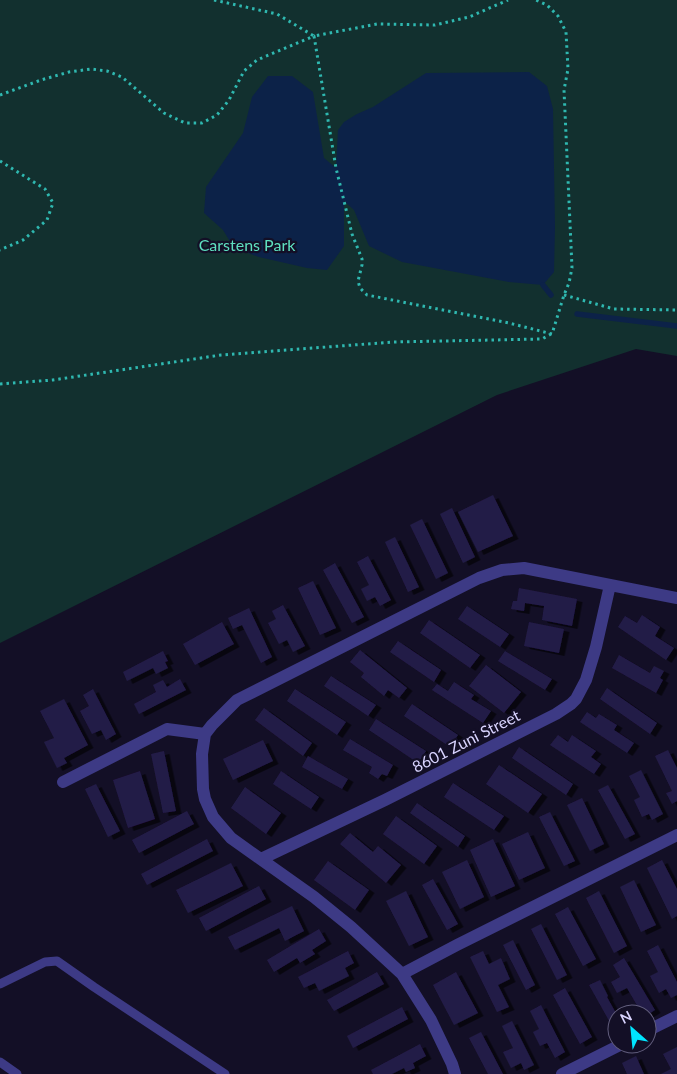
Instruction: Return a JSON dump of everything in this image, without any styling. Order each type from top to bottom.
[{"type":"street","points":[[455,1074],[430,1020],[402,974],[344,921],[314,897],[231,838],[213,817],[205,800],[203,789],[202,754],[205,734],[237,700],[479,578],[502,570],[524,568],[677,598]]},
{"type":"street","name":"8601 Zuni Street","points":[[261,859],[385,800],[556,714],[571,704],[586,680],[596,647],[610,585]]},
{"type":"street","points":[[63,782],[167,730],[205,734]]},
{"type":"street","points":[[402,974],[677,835]]},
{"type":"street","points":[[657,1026],[677,1016]]},
{"type":"street","points":[[562,1074],[607,1052]]},
{"type":"lane","points":[[0,984],[45,962],[57,961],[94,988],[225,1074]]},
{"type":"lane","points":[[0,1062],[17,1074]]},
{"type":"path","points":[[214,0],[277,14],[314,36],[336,168],[352,234],[362,259],[358,281],[360,288],[368,295],[509,323],[552,334]]},
{"type":"path","points":[[0,96],[40,80],[69,72],[91,69],[107,71],[122,78],[164,113],[186,123],[202,124],[217,115],[229,100],[244,71],[257,60],[314,36],[377,24],[435,25],[469,17],[508,0]]},
{"type":"path","points":[[0,384],[53,380],[221,355],[393,342],[542,339],[552,334],[572,268],[564,90],[568,69],[566,32],[558,16],[547,5],[536,0]]},
{"type":"path","points":[[0,161],[46,189],[53,203],[48,220],[23,240],[0,250]]},
{"type":"path","points":[[564,295],[614,309],[677,310]]},
{"type":"green space","name":"Carstens Park","points":[[0,0],[677,0],[677,356],[636,349],[497,395],[0,643]]},
{"type":"water","points":[[529,72],[547,86],[553,109],[554,272],[543,285],[509,282],[402,262],[369,246],[354,210],[344,201],[344,246],[327,270],[307,268],[259,257],[234,248],[223,230],[204,213],[206,187],[243,133],[252,97],[268,76],[292,76],[313,92],[324,158],[336,168],[338,130],[344,122],[373,107],[426,73]]},
{"type":"building","points":[[493,495],[513,536],[478,552],[458,512]]},
{"type":"building","points":[[452,508],[475,557],[463,563],[440,514]]},
{"type":"building","points":[[422,519],[448,573],[436,579],[410,525]]},
{"type":"building","points":[[395,537],[419,587],[408,592],[385,542]]},
{"type":"building","points":[[368,556],[391,600],[380,606],[375,597],[367,601],[361,589],[369,585],[357,562]]},
{"type":"building","points":[[335,563],[364,617],[352,623],[323,570]]},
{"type":"building","points":[[313,581],[336,628],[320,635],[298,588]]},
{"type":"building","points":[[519,588],[577,599],[572,626],[542,620],[544,606],[525,603],[524,611],[511,609],[513,601],[517,601]]},
{"type":"building","points":[[283,605],[305,646],[293,652],[287,640],[279,644],[268,623],[276,619],[272,611]]},
{"type":"building","points":[[467,606],[509,634],[500,647],[458,619]]},
{"type":"building","points":[[249,608],[272,657],[261,663],[242,625],[233,629],[228,618]]},
{"type":"building","points":[[642,615],[660,627],[655,636],[674,648],[666,660],[618,627],[625,616],[637,623]]},
{"type":"building","points":[[429,620],[480,655],[470,668],[420,633]]},
{"type":"building","points":[[222,622],[234,644],[195,665],[183,644]]},
{"type":"building","points":[[529,622],[564,629],[559,653],[524,646]]},
{"type":"building","points":[[398,641],[441,670],[434,682],[390,652]]},
{"type":"building","points":[[360,650],[407,688],[399,698],[388,690],[384,696],[361,677],[364,673],[350,662]]},
{"type":"building","points":[[163,651],[168,661],[165,662],[168,668],[156,674],[153,668],[127,681],[123,672]]},
{"type":"building","points":[[505,651],[552,679],[545,690],[498,661]]},
{"type":"building","points":[[619,655],[650,673],[654,666],[664,671],[660,678],[663,680],[656,693],[612,668]]},
{"type":"building","points":[[486,665],[521,692],[504,713],[469,686]]},
{"type":"building","points":[[331,676],[376,705],[368,716],[324,686]]},
{"type":"building","points":[[180,679],[186,690],[139,714],[134,704],[156,692],[153,685],[163,680],[167,687]]},
{"type":"building","points":[[454,682],[474,695],[471,699],[491,711],[483,723],[432,690],[437,684],[448,691]]},
{"type":"building","points":[[607,688],[657,723],[650,734],[600,699]]},
{"type":"building","points":[[93,689],[116,734],[106,740],[101,730],[92,734],[80,711],[89,706],[83,695]]},
{"type":"building","points":[[295,689],[346,722],[337,735],[287,701]]},
{"type":"building","points":[[64,699],[88,745],[64,758],[67,763],[57,768],[44,742],[54,738],[40,711]]},
{"type":"building","points":[[412,704],[458,735],[450,747],[404,716]]},
{"type":"building","points":[[264,708],[312,743],[303,756],[255,720]]},
{"type":"building","points":[[587,712],[596,718],[599,714],[617,725],[614,730],[634,743],[627,753],[580,722]]},
{"type":"building","points":[[376,719],[426,751],[418,763],[369,730]]},
{"type":"building","points":[[558,735],[568,742],[572,735],[596,751],[591,757],[601,764],[594,774],[550,745]]},
{"type":"building","points":[[350,739],[393,765],[387,776],[382,774],[378,779],[369,773],[372,767],[343,750]]},
{"type":"building","points":[[263,740],[273,761],[233,780],[223,759]]},
{"type":"building","points":[[519,747],[573,784],[566,795],[512,758]]},
{"type":"building","points":[[668,750],[677,768],[677,801],[672,804],[666,793],[672,791],[655,756]]},
{"type":"building","points":[[164,751],[176,811],[163,813],[151,754]]},
{"type":"building","points":[[308,756],[348,779],[342,789],[302,767]]},
{"type":"building","points":[[499,765],[542,794],[528,813],[486,784]]},
{"type":"building","points":[[641,770],[663,814],[652,820],[649,814],[642,817],[634,800],[640,797],[629,776]]},
{"type":"building","points":[[140,771],[155,819],[128,828],[113,780]]},
{"type":"building","points":[[281,771],[319,797],[311,809],[273,784]]},
{"type":"building","points":[[453,783],[504,816],[494,830],[444,797]]},
{"type":"building","points":[[96,784],[120,831],[108,837],[85,789]]},
{"type":"building","points":[[608,785],[635,834],[625,839],[598,790]]},
{"type":"building","points":[[245,787],[281,813],[266,834],[231,808]]},
{"type":"building","points":[[582,798],[604,844],[590,851],[567,805]]},
{"type":"building","points":[[417,803],[465,836],[458,847],[410,813]]},
{"type":"building","points":[[187,811],[194,824],[139,853],[132,840]]},
{"type":"building","points":[[550,812],[575,861],[564,866],[539,817]]},
{"type":"building","points":[[396,816],[437,846],[424,864],[383,834]]},
{"type":"building","points":[[528,832],[545,868],[519,880],[502,844]]},
{"type":"building","points":[[350,833],[373,852],[378,846],[401,865],[386,883],[340,844]]},
{"type":"building","points":[[207,839],[213,851],[147,885],[141,874]]},
{"type":"building","points":[[493,839],[515,886],[491,897],[470,850]]},
{"type":"building","points":[[467,860],[484,897],[460,909],[442,872]]},
{"type":"building","points":[[662,860],[677,889],[677,916],[672,919],[647,868]]},
{"type":"building","points":[[328,861],[369,890],[355,910],[314,880]]},
{"type":"building","points":[[231,863],[243,886],[188,913],[176,890]]},
{"type":"building","points":[[433,879],[458,924],[447,930],[422,885]]},
{"type":"building","points":[[634,880],[656,925],[641,932],[620,887]]},
{"type":"building","points":[[259,886],[266,899],[206,931],[199,918]]},
{"type":"building","points":[[406,891],[428,937],[409,946],[386,901]]},
{"type":"building","points":[[599,891],[627,946],[614,953],[586,898]]},
{"type":"building","points":[[292,906],[304,931],[285,941],[279,928],[235,950],[228,937]]},
{"type":"building","points":[[568,907],[596,959],[583,966],[555,914]]},
{"type":"building","points":[[541,924],[567,975],[557,980],[531,929]]},
{"type":"building","points":[[319,929],[326,941],[312,950],[315,954],[300,963],[297,958],[274,972],[267,960]]},
{"type":"building","points":[[513,940],[535,985],[526,990],[503,945]]},
{"type":"building","points":[[658,945],[677,982],[677,995],[671,998],[666,989],[659,993],[650,976],[658,972],[647,951]]},
{"type":"building","points":[[348,951],[354,963],[345,968],[349,976],[319,991],[315,983],[304,988],[298,977]]},
{"type":"building","points":[[483,951],[489,964],[501,958],[510,979],[498,985],[509,1007],[497,1012],[470,957]]},
{"type":"building","points":[[624,958],[651,1004],[636,1004],[627,988],[617,993],[611,982],[620,977],[613,965]]},
{"type":"building","points":[[377,972],[384,984],[334,1011],[327,1000]]},
{"type":"building","points":[[456,972],[478,1013],[454,1025],[433,985]]},
{"type":"building","points":[[600,980],[611,1004],[607,1004],[607,1017],[589,985]]},
{"type":"building","points":[[565,988],[592,1037],[580,1044],[553,995]]},
{"type":"building","points":[[541,1005],[565,1052],[555,1058],[547,1043],[540,1046],[533,1032],[539,1029],[530,1011]]},
{"type":"building","points":[[402,1007],[408,1019],[353,1048],[347,1036]]},
{"type":"building","points":[[512,1021],[534,1065],[524,1070],[521,1063],[511,1068],[503,1052],[513,1048],[502,1026]]},
{"type":"building","points":[[481,1032],[503,1074],[488,1074],[469,1038]]},
{"type":"building","points":[[420,1044],[426,1056],[413,1063],[415,1068],[406,1072],[404,1068],[392,1074],[373,1074],[371,1070]]},
{"type":"building","points":[[677,1047],[677,1074],[661,1074],[671,1069],[663,1054]]},
{"type":"building","points":[[636,1056],[644,1074],[627,1074],[622,1063]]},
{"type":"waterway","points":[[543,285],[551,295]]},
{"type":"waterway","points":[[577,314],[677,326]]}]
